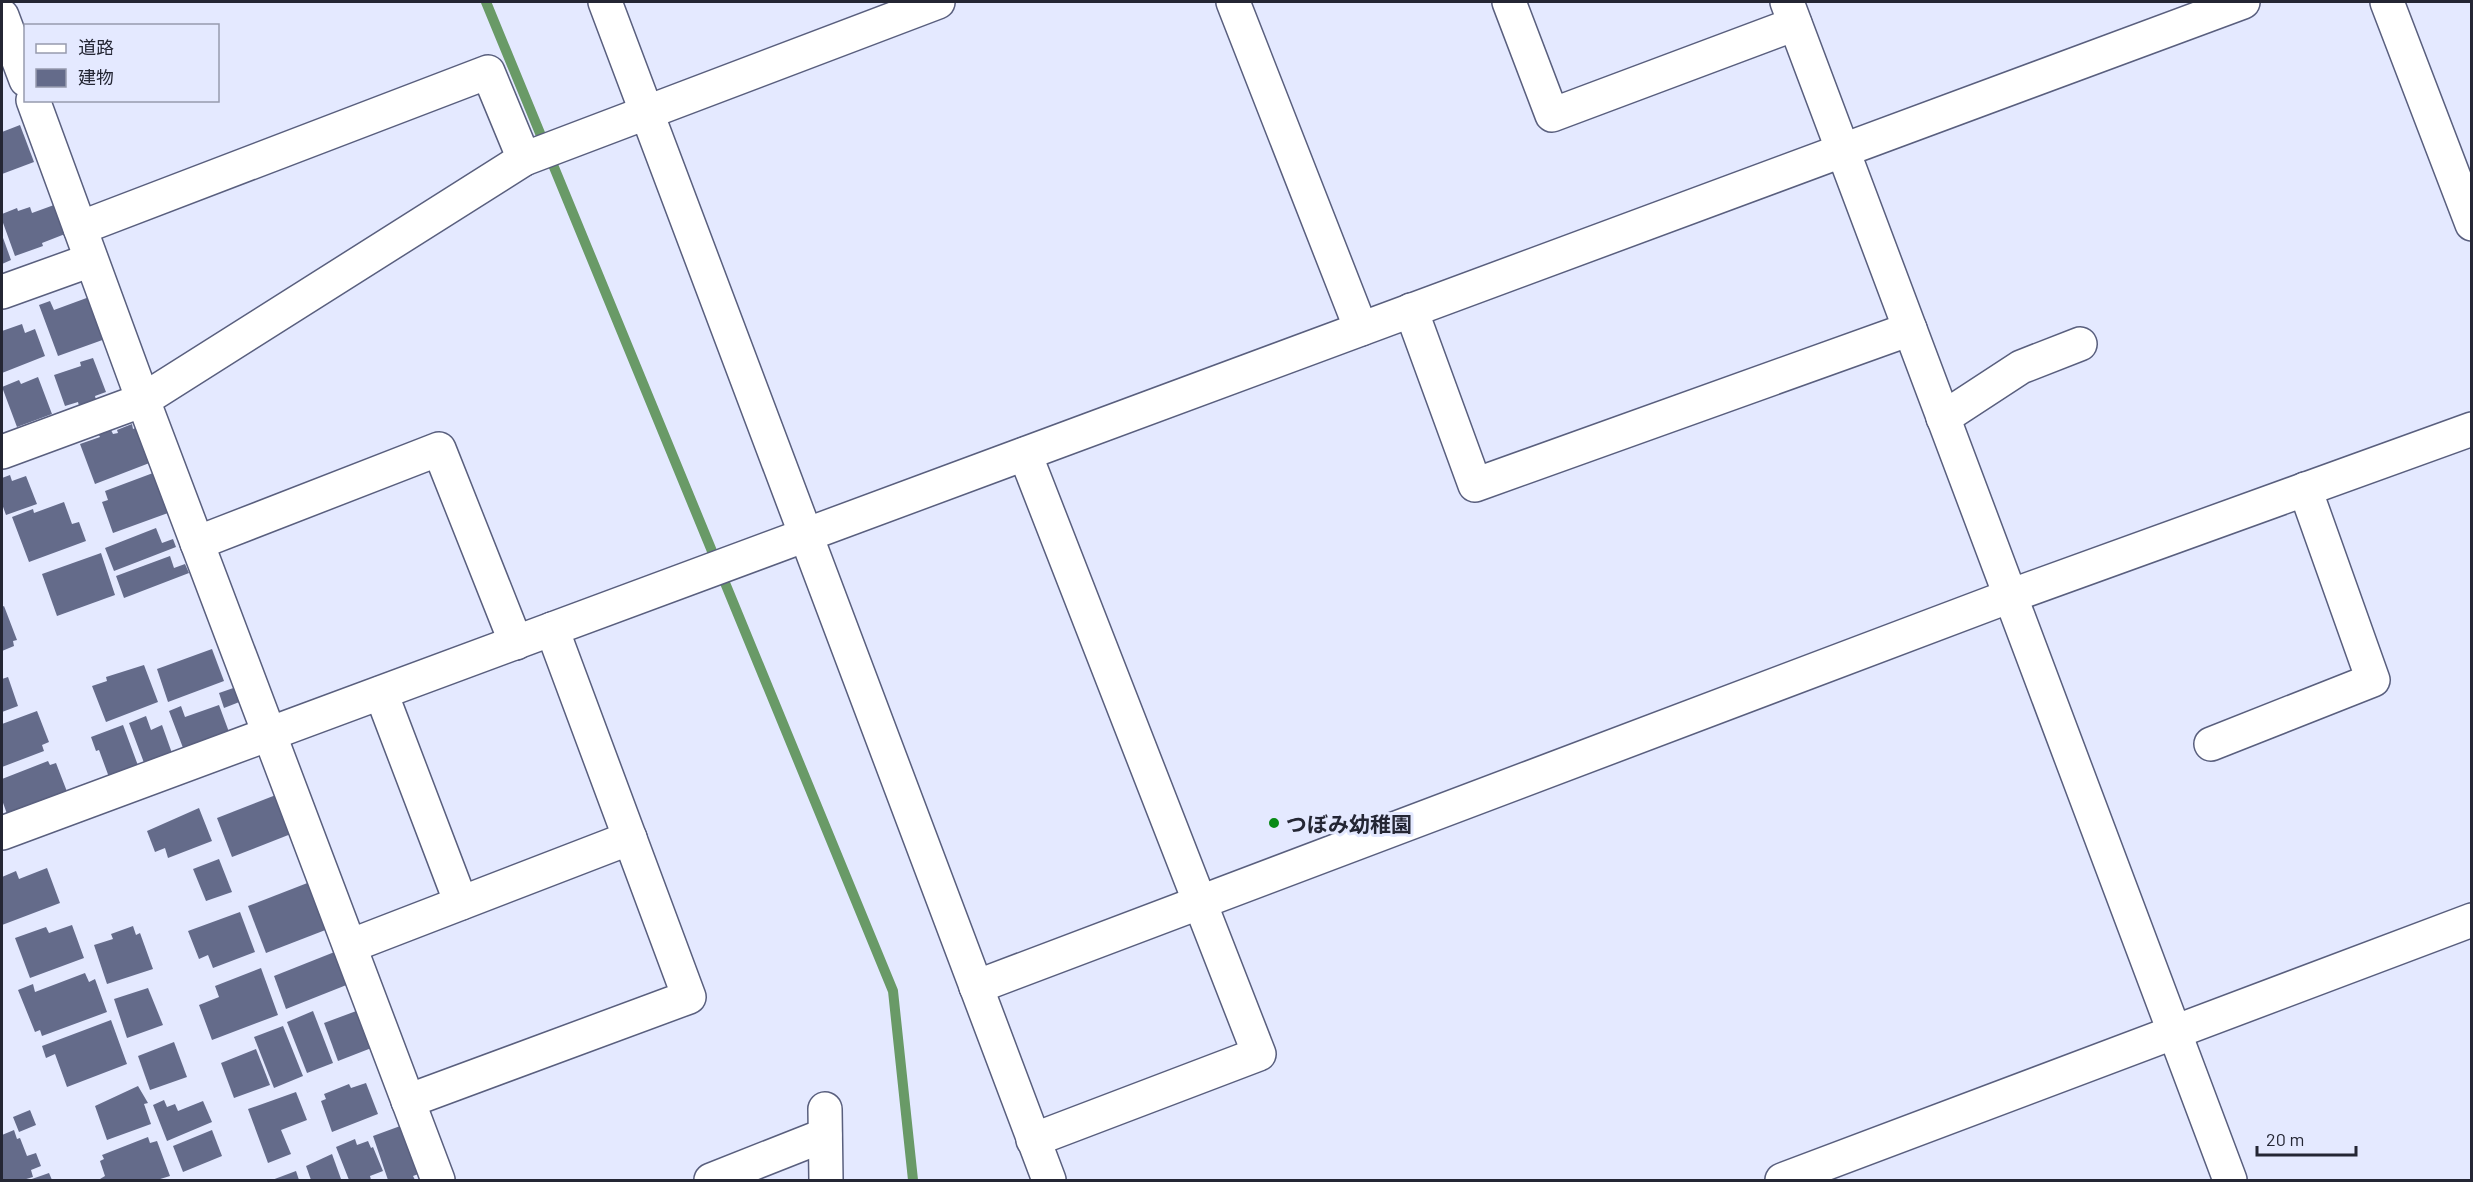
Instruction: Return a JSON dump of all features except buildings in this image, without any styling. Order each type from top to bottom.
[{"type":"street","points":[[605,2],[1049,1180]]},
{"type":"street","points":[[2,452],[143,400],[524,159],[938,2]]},
{"type":"street","points":[[1233,2],[1361,329]]},
{"type":"street","points":[[1509,2],[1552,115],[1791,13],[2230,1180]]},
{"type":"street","points":[[2,833],[2243,2]]},
{"type":"street","points":[[2387,2],[2472,224]]},
{"type":"street","points":[[2,16],[16,74]]},
{"type":"street","points":[[80,228],[488,72],[524,159]]},
{"type":"street","points":[[34,102],[143,400],[438,1180]]},
{"type":"street","points":[[2,292],[92,260]]},
{"type":"street","points":[[1411,310],[1475,485],[1910,329]]},
{"type":"street","points":[[1943,418],[2021,367],[2080,344]]},
{"type":"street","points":[[976,987],[2010,596],[2472,429]]},
{"type":"street","points":[[197,543],[439,449],[516,643]]},
{"type":"street","points":[[1026,454],[1259,1054],[1033,1140]]},
{"type":"street","points":[[2211,744],[2373,680],[2305,489]]},
{"type":"street","points":[[408,1101],[689,997],[552,629]]},
{"type":"street","points":[[381,693],[461,903]]},
{"type":"street","points":[[350,946],[630,838]]},
{"type":"street","points":[[1782,1180],[2472,920]]},
{"type":"street","points":[[711,1180],[825,1122],[826,1180]]},
{"type":"waterway","points":[[486,2],[893,991],[913,1180]]},
{"type":"place","name":"つぼみ幼稚園","points":[[1274,823]]}]
